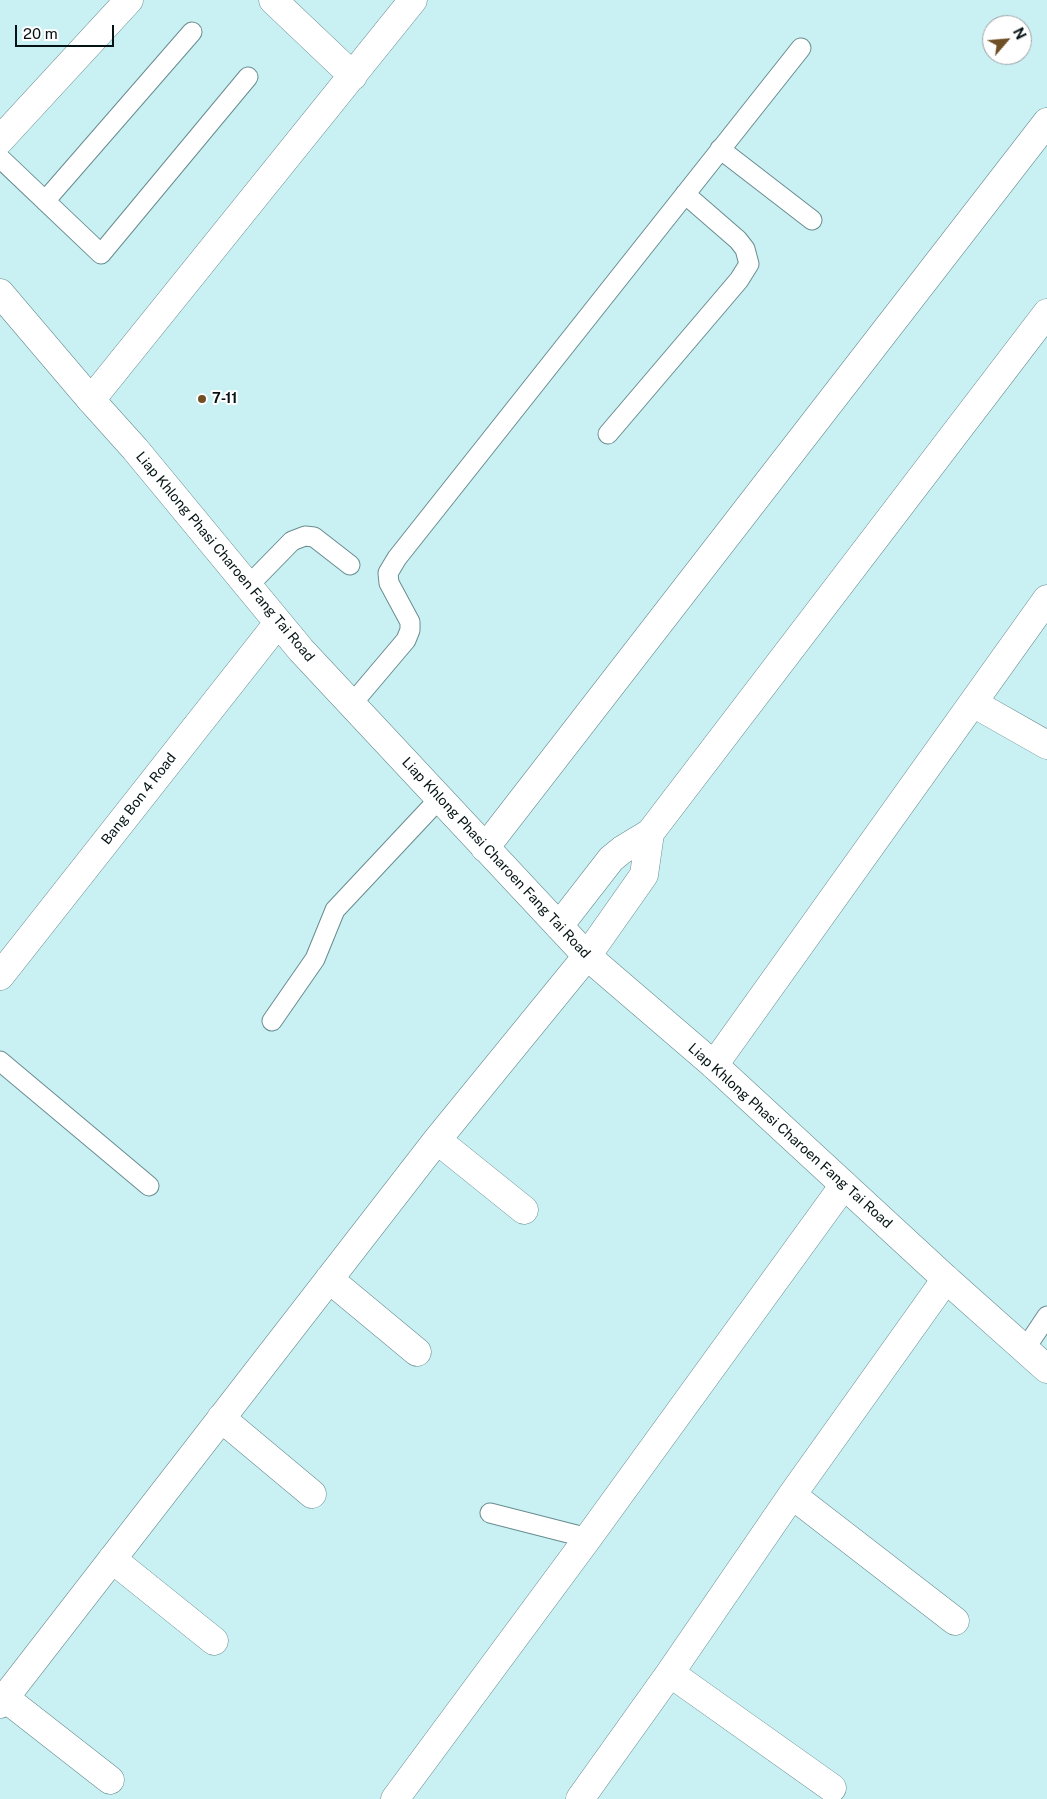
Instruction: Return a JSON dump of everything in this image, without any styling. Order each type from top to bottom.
[{"type":"street","points":[[0,140],[129,0]]},
{"type":"street","points":[[273,0],[353,76]]},
{"type":"street","points":[[92,400],[413,0]]},
{"type":"street","points":[[485,848],[1047,122]]},
{"type":"street","name":"Liap Khlong Phasi Charoen Fang Tai Road","points":[[0,293],[146,462],[301,650],[587,956],[714,1065],[946,1279],[1047,1369]]},
{"type":"street","points":[[560,926],[611,859],[650,834],[1047,313]]},
{"type":"street","points":[[714,1065],[1047,599]]},
{"type":"street","name":"Bang Bon 4 Road","points":[[0,976],[278,623]]},
{"type":"street","points":[[973,702],[1047,745]]},
{"type":"street","points":[[110,1780],[2,1701],[437,1140],[587,956],[644,874],[650,834]]},
{"type":"street","points":[[437,1140],[524,1210]]},
{"type":"street","points":[[395,1799],[588,1538],[844,1185]]},
{"type":"street","points":[[329,1279],[417,1352]]},
{"type":"street","points":[[580,1799],[670,1673],[792,1495],[946,1279]]},
{"type":"street","points":[[221,1418],[312,1494]]},
{"type":"street","points":[[792,1495],[955,1621]]},
{"type":"street","points":[[112,1559],[214,1641]]},
{"type":"street","points":[[670,1673],[832,1788]]},
{"type":"lane","points":[[45,201],[192,32]]},
{"type":"lane","points":[[351,705],[406,640],[410,630],[410,622],[390,583],[388,573],[391,566],[801,48]]},
{"type":"lane","points":[[0,158],[102,254],[248,77]]},
{"type":"lane","points":[[720,150],[812,220]]},
{"type":"lane","points":[[608,434],[739,280],[749,264],[745,249],[738,240],[685,194]]},
{"type":"lane","points":[[248,586],[292,541],[305,536],[314,536],[350,565]]},
{"type":"lane","points":[[272,1021],[315,959],[335,910],[440,799]]},
{"type":"lane","points":[[0,1061],[149,1186]]},
{"type":"lane","points":[[1025,1349],[1047,1316]]},
{"type":"lane","points":[[490,1513],[588,1538]]},
{"type":"place","name":"7-11","points":[[202,399]]}]
